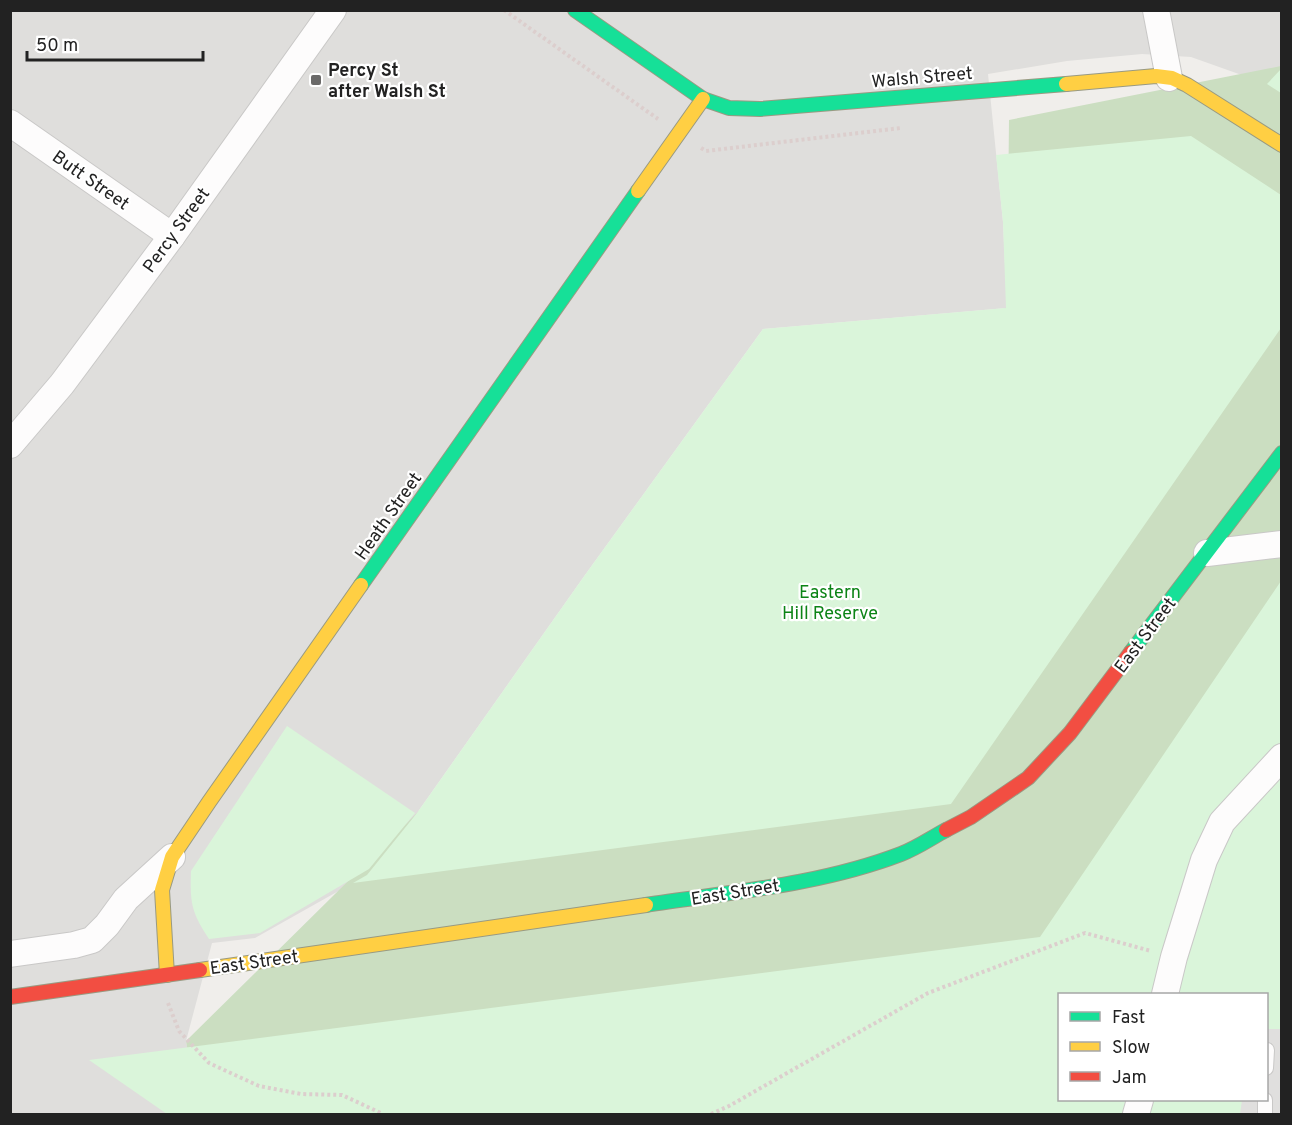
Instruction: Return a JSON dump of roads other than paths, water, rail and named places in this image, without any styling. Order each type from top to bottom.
[{"type":"street","name":"Percy Street","points":[[10,445],[62,384],[172,236],[333,10]]},
{"type":"street","name":"Walsh Street","points":[[575,10],[704,99],[729,108],[760,109],[1156,76],[1169,78],[1186,85],[1281,145]]},
{"type":"street","points":[[1156,10],[1169,78]]},
{"type":"street","name":"Heath Street","points":[[167,975],[162,890],[172,857],[704,99]]},
{"type":"street","name":"Butt Street","points":[[10,123],[172,236]]},
{"type":"street","name":"East Street","points":[[10,997],[800,882],[861,867],[903,853],[970,817],[1028,778],[1070,733],[1281,453]]},
{"type":"street","points":[[1207,553],[1281,544]]},
{"type":"street","points":[[1165,993],[1204,860],[1222,822],[1281,758]]},
{"type":"street","points":[[10,954],[74,945],[92,940],[107,925],[126,899],[172,857]]},
{"type":"place","name":"Percy St after Walsh St","points":[[316,80]]},
{"type":"park label","name":"Eastern Hill Reserve","points":[[830,602]]}]
